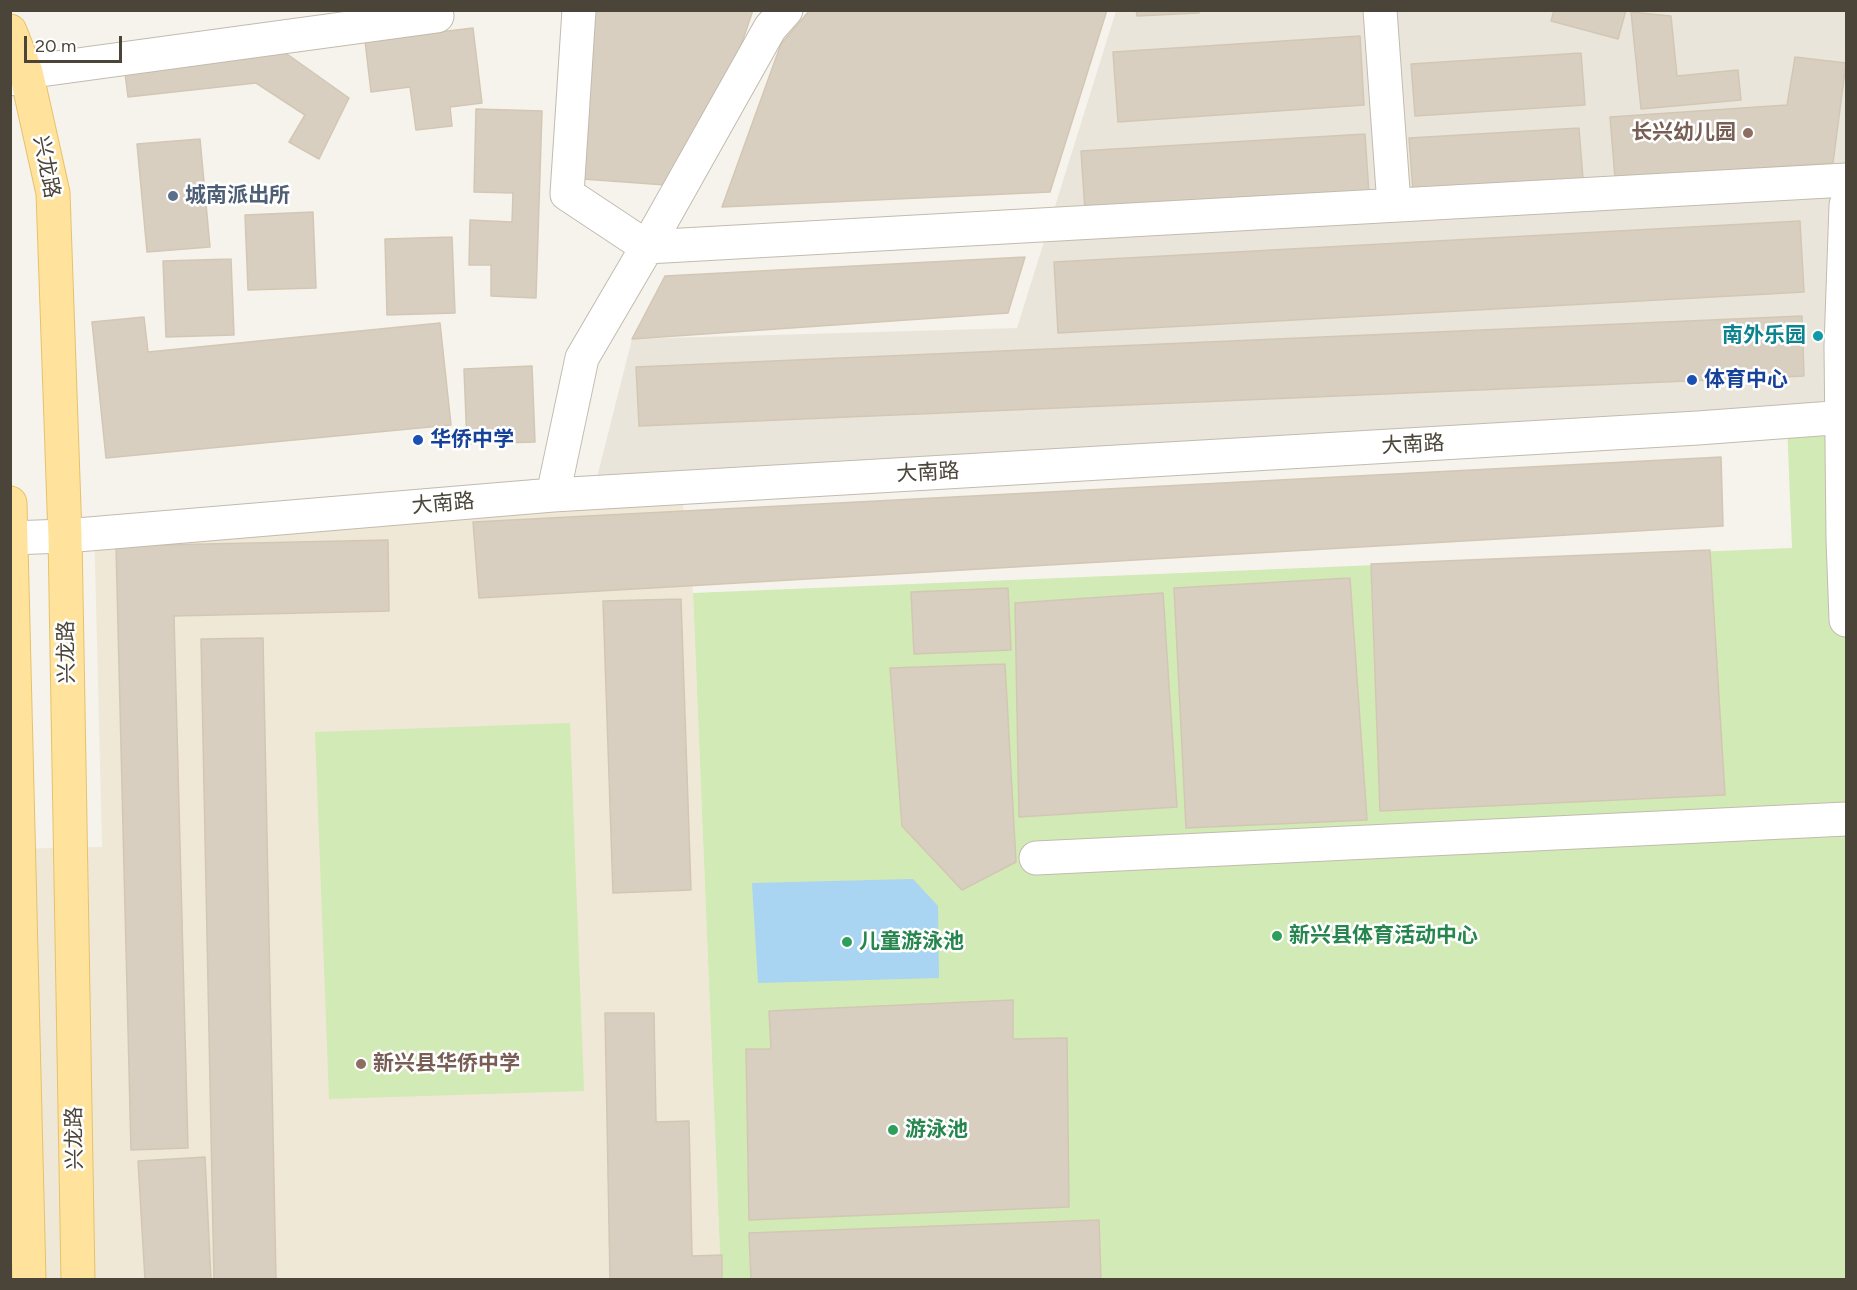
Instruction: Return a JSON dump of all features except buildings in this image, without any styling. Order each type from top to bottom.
[{"type":"main road","name":"兴龙路","points":[[10,31],[18,76],[53,194],[65,536],[78,1280]]},
{"type":"main road","points":[[10,503],[29,1280]]},
{"type":"street","points":[[579,10],[567,194],[647,247],[1846,180]]},
{"type":"street","points":[[553,495],[582,358],[770,28],[786,10]]},
{"type":"street","points":[[1380,10],[1394,205]]},
{"type":"street","points":[[18,76],[437,16]]},
{"type":"street","points":[[1846,205],[1841,346],[1846,620]]},
{"type":"street","name":"大南路","points":[[11,538],[65,536],[553,495],[1709,428],[1844,417]]},
{"type":"street","points":[[1036,858],[1846,819]]},
{"type":"shaded area","points":[[1116,11],[1846,11],[1846,417],[593,493],[632,339],[1017,328]]},
{"type":"shaded area","name":"新兴县华侨中学","points":[[681,487],[693,593],[721,1279],[11,1279],[10,849],[102,847],[94,521]]},
{"type":"green space","name":"新兴县体育活动中心","points":[[1842,418],[1846,539],[1846,1279],[721,1279],[693,593],[1792,548],[1787,423]]},
{"type":"green space","points":[[570,723],[584,1091],[329,1099],[315,732]]},
{"type":"water","name":"儿童游泳池","points":[[913,879],[938,906],[939,978],[758,983],[752,883]]},
{"type":"place","name":"长兴幼儿园","points":[[1748,133]]},
{"type":"place","name":"城南派出所","points":[[173,196]]},
{"type":"place","name":"南外乐园","points":[[1818,336]]},
{"type":"place","name":"体育中心","points":[[1692,380]]},
{"type":"place","name":"华侨中学","points":[[418,440]]},
{"type":"place","name":"新兴县体育活动中心","points":[[1277,936]]},
{"type":"place","name":"儿童游泳池","points":[[847,942]]},
{"type":"place","name":"新兴县华侨中学","points":[[361,1064]]},
{"type":"place","name":"游泳池","points":[[893,1130]]}]
